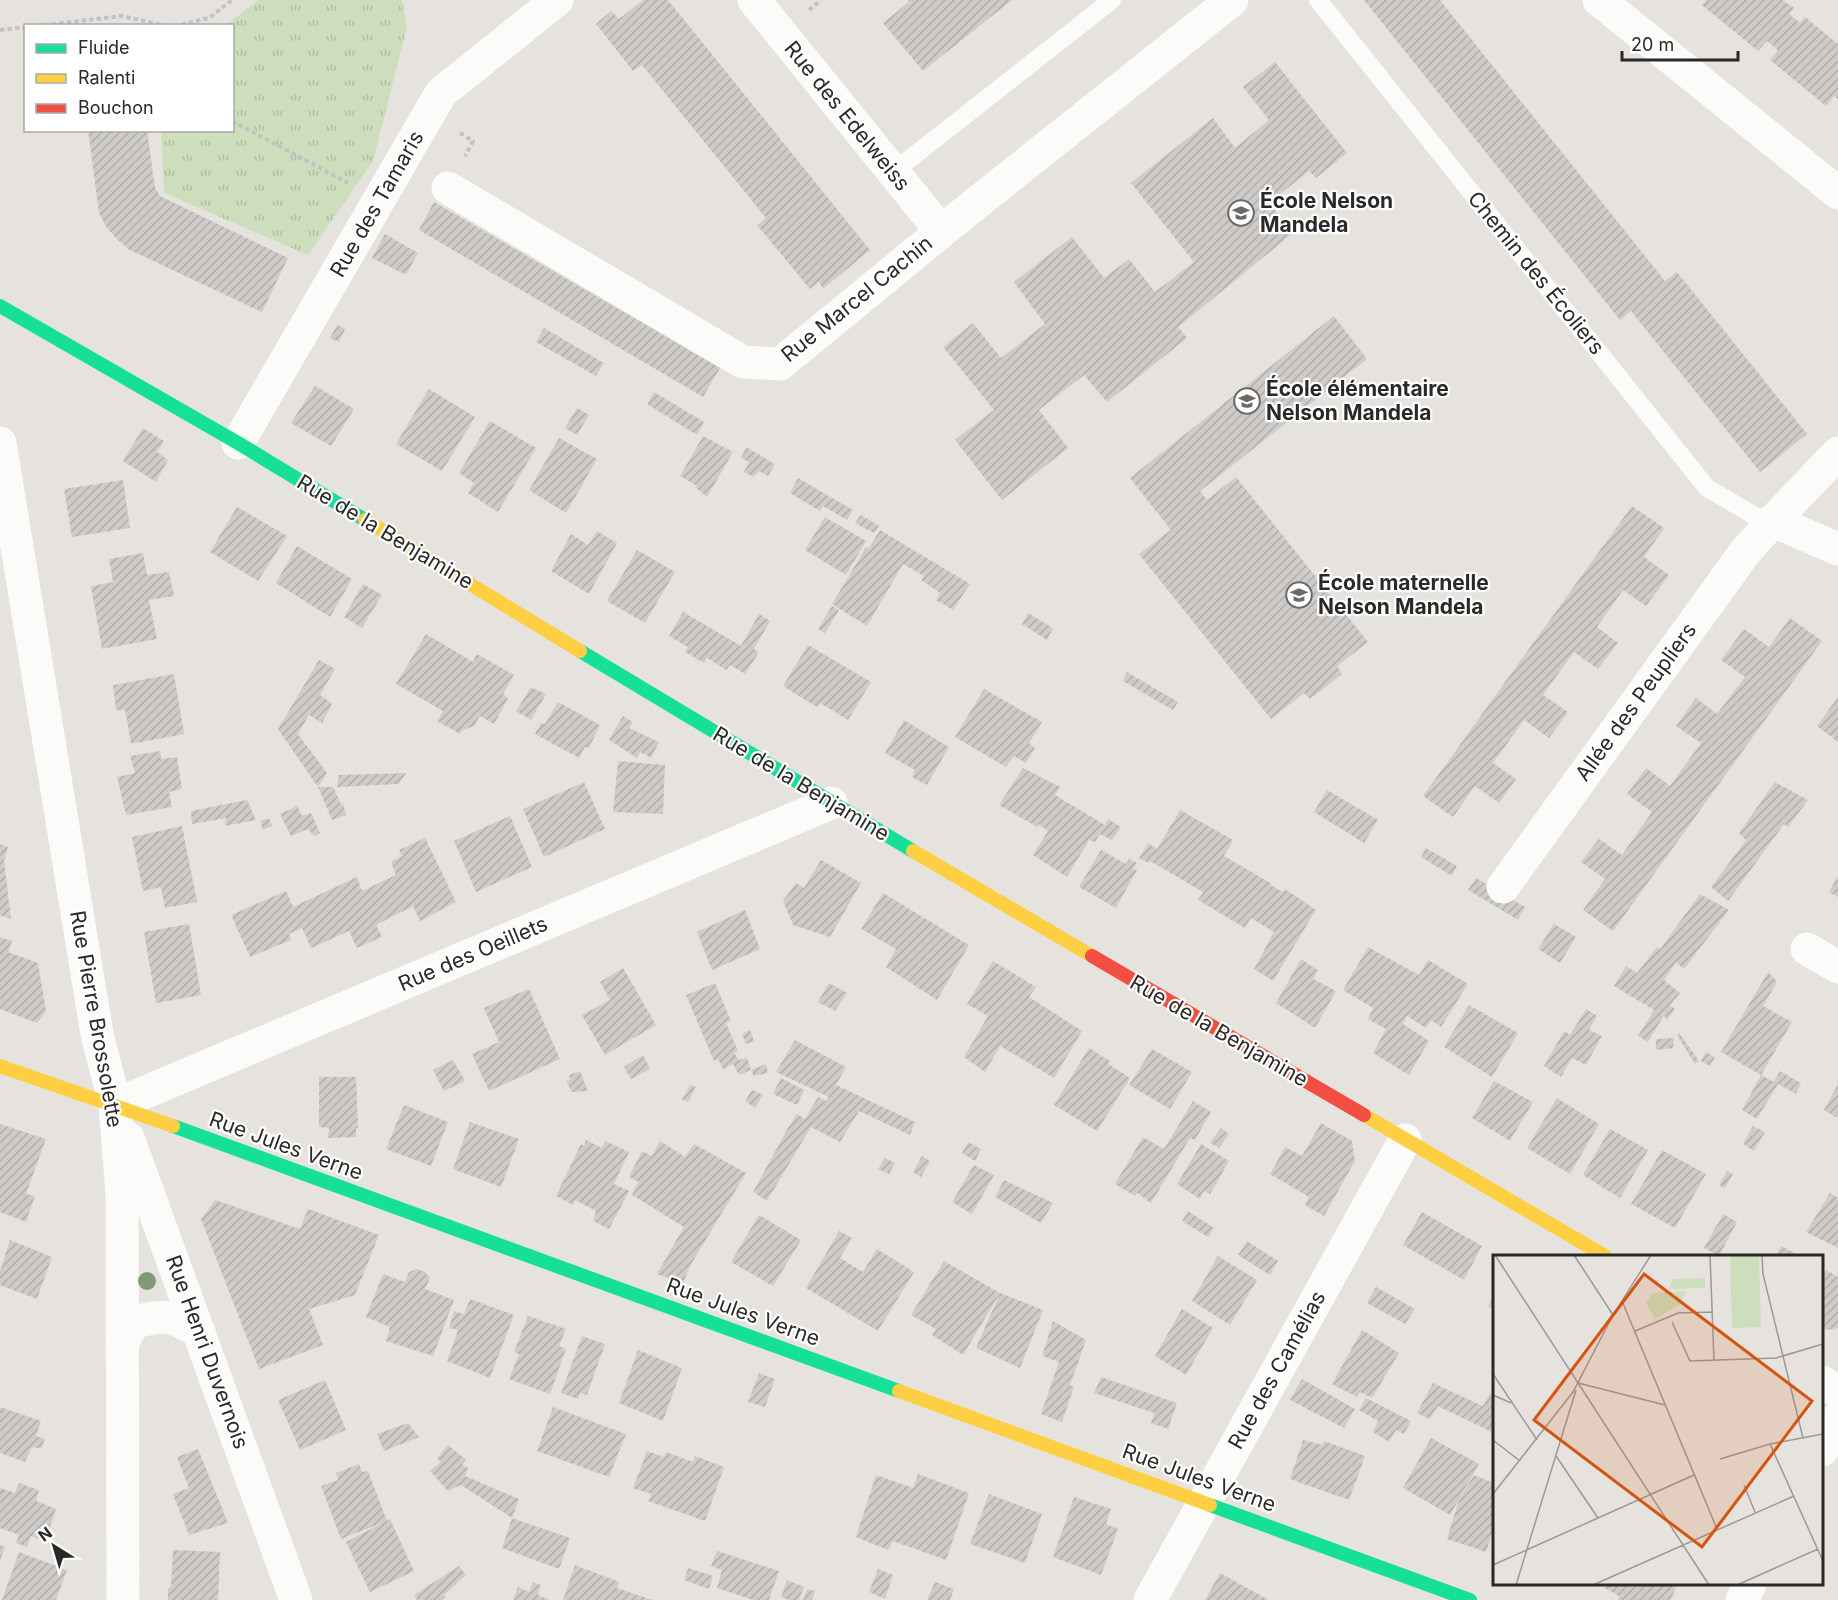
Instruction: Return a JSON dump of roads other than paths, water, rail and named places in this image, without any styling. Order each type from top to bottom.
[{"type":"street","name":"Rue des Tamaris","points":[[238,443],[441,93],[557,0]]},
{"type":"street","name":"Rue des Edelweiss","points":[[754,0],[941,231]]},
{"type":"street","name":"Rue Marcel Cachin","points":[[448,188],[743,362],[780,364],[941,231],[1232,0]]},
{"type":"street","points":[[1599,0],[1838,192]]},
{"type":"street","name":"Rue de la Benjamine","points":[[0,306],[238,443],[831,803],[1602,1255]]},
{"type":"street","name":"Rue Pierre Brossolette","points":[[0,443],[6,468],[97,1034],[115,1105],[122,1194],[123,1600]]},
{"type":"street","name":"Allée des Peupliers","points":[[1503,887],[1745,552],[1838,453]]},
{"type":"street","points":[[1773,521],[1838,549]]},
{"type":"street","name":"Rue des Oeillets","points":[[115,1105],[831,803]]},
{"type":"street","points":[[1807,949],[1838,967]]},
{"type":"street","name":"Rue Jules Verne","points":[[0,1066],[115,1105],[1470,1600]]},
{"type":"street","name":"Rue Henri Duvernois","points":[[115,1105],[296,1600]]},
{"type":"street","name":"Rue des Camélias","points":[[1150,1600],[1405,1140]]},
{"type":"street","points":[[122,1344],[134,1323],[153,1317],[170,1317],[199,1331]]},
{"type":"street","points":[[1823,1383],[1838,1392]]},
{"type":"street","points":[[1823,1445],[1838,1418]]},
{"type":"street","points":[[1742,1600],[1750,1585]]},
{"type":"lane","points":[[893,172],[1112,0]]},
{"type":"lane","name":"Chemin des Écoliers","points":[[1318,0],[1707,488],[1755,516],[1773,521]]},
{"type":"place","name":"École Nelson Mandela","points":[[1241,213]]},
{"type":"place","name":"École élémentaire Nelson Mandela","points":[[1247,401]]},
{"type":"place","name":"École maternelle Nelson Mandela","points":[[1299,595]]}]
